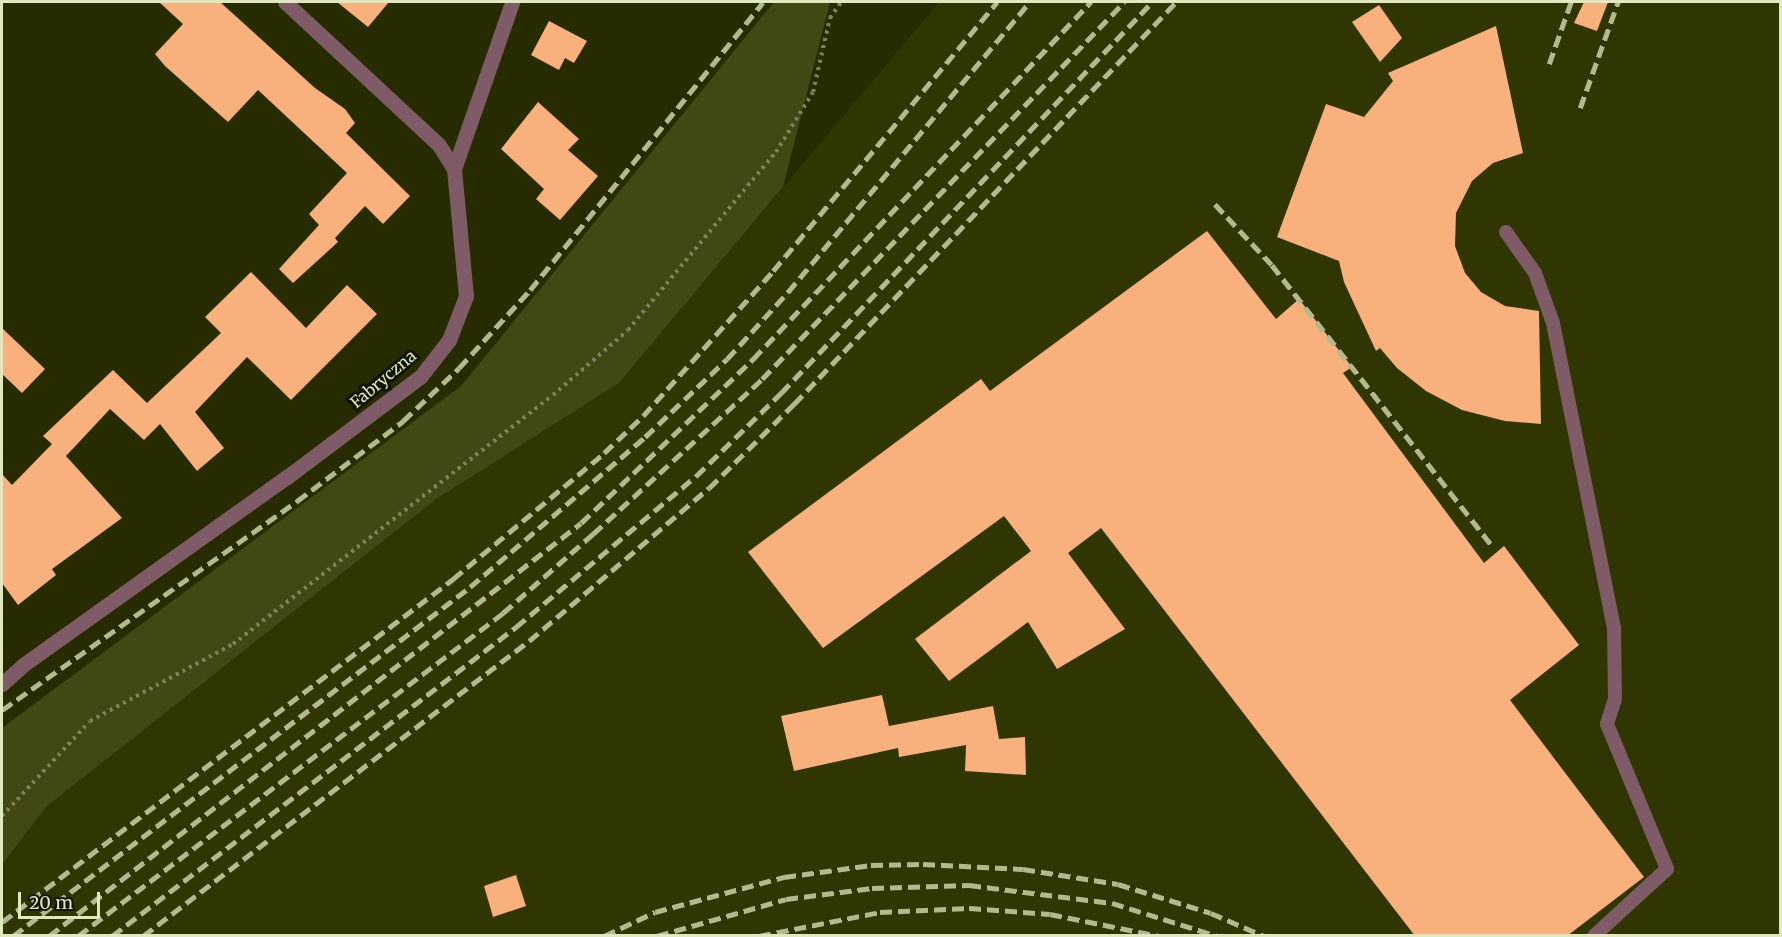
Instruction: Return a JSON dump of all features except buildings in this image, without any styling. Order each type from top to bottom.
[{"type":"street","name":"Fabryczna","points":[[2,684],[22,665],[287,477],[421,375],[449,340],[466,296],[454,169],[440,145],[285,2]]},
{"type":"street","points":[[454,169],[512,2]]},
{"type":"lane","points":[[1506,232],[1535,273],[1553,323],[1614,628],[1615,699],[1607,724],[1667,869],[1594,936]]},
{"type":"path","points":[[2,816],[90,721],[233,644],[553,395],[628,330],[776,152],[813,92],[830,18],[841,2]]},
{"type":"shaded area","points":[[774,2],[830,2],[783,187],[619,383],[435,500],[46,807],[2,865],[2,728],[461,386]]},
{"type":"shaded area","points":[[939,2],[1780,2],[1780,935],[2,936],[2,865],[46,807],[435,500],[619,383]]},
{"type":"railway","points":[[2,710],[297,501],[403,421],[459,368],[530,290],[763,2]]},
{"type":"railway","points":[[2,922],[453,579],[604,453],[643,416],[773,271],[997,2]]},
{"type":"railway","points":[[13,936],[470,587],[645,437],[727,359],[788,292],[1030,2]]},
{"type":"railway","points":[[49,936],[581,523],[753,359],[1091,2]]},
{"type":"railway","points":[[78,936],[503,613],[593,534],[762,379],[1124,2]]},
{"type":"railway","points":[[112,936],[516,627],[696,476],[781,393],[1152,2]]},
{"type":"railway","points":[[143,936],[529,641],[709,488],[794,404],[1176,2]]},
{"type":"railway","points":[[1549,64],[1571,2]]},
{"type":"railway","points":[[1580,108],[1618,2]]},
{"type":"railway","points":[[1215,204],[1272,265],[1492,546]]},
{"type":"railway","points":[[604,936],[655,912],[784,877],[871,865],[923,864],[1023,869],[1118,884],[1211,913],[1264,936]]},
{"type":"railway","points":[[657,936],[786,899],[872,888],[969,885],[1112,903],[1217,936]]},
{"type":"railway","points":[[759,936],[880,912],[969,908],[1050,914],[1159,936]]}]
